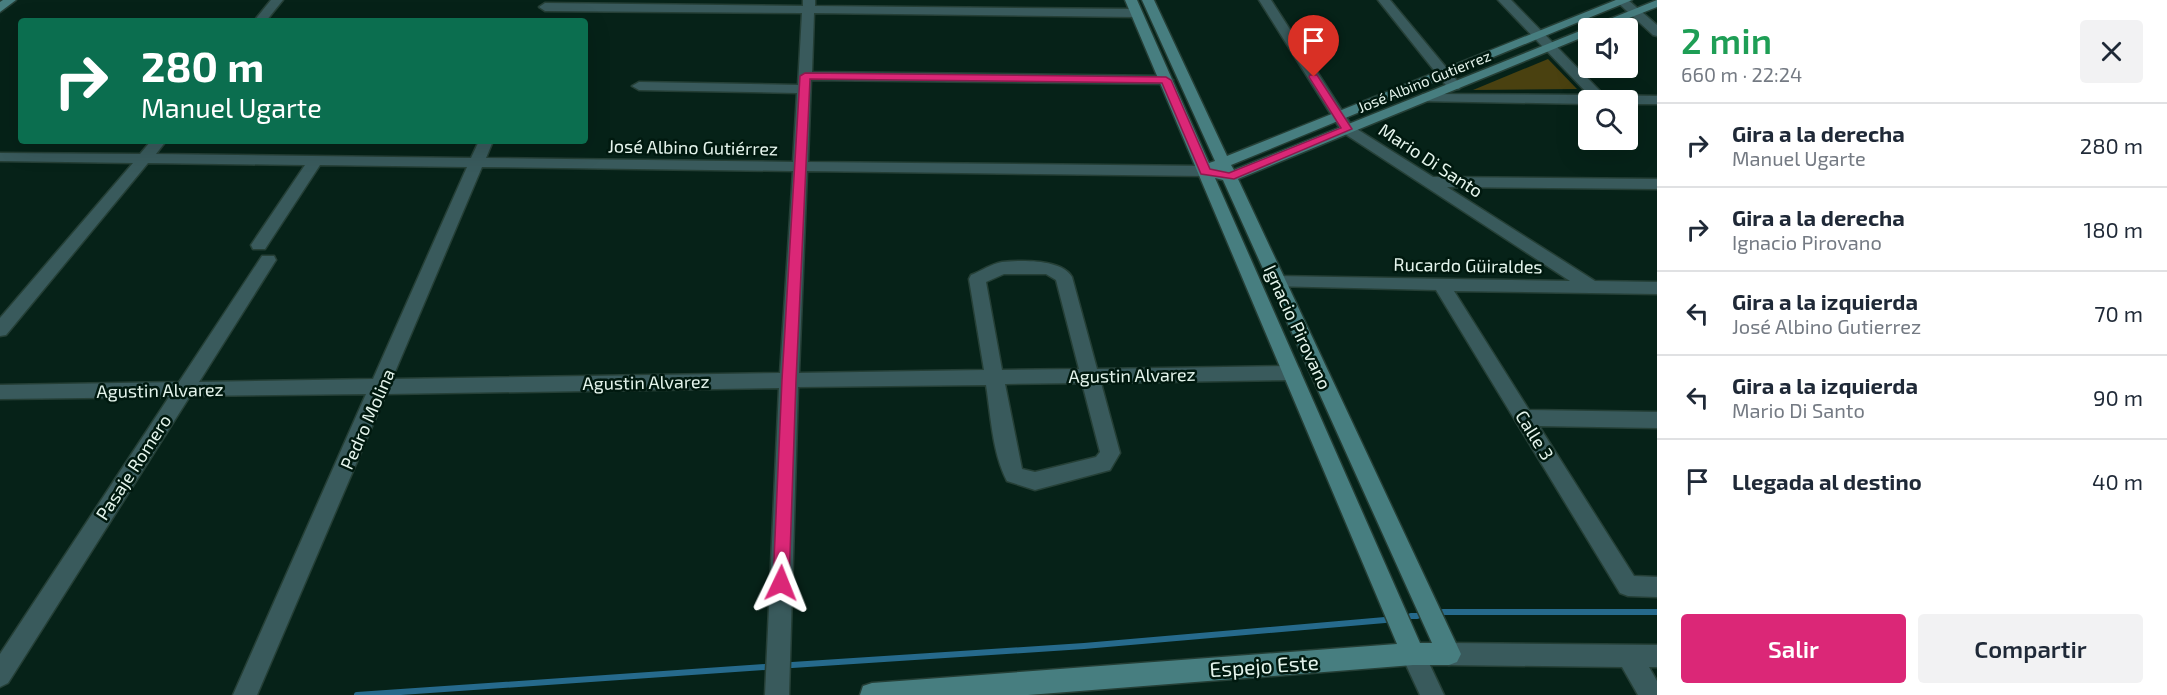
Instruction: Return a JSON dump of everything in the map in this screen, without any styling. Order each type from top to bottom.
[{"type":"street","points":[[0,8],[10,0]]},
{"type":"street","points":[[262,18],[277,0]]},
{"type":"street","name":"Mario Di Santo","points":[[1265,0],[1342,122],[1429,182],[1592,287]]},
{"type":"street","points":[[1384,0],[1454,86]]},
{"type":"street","points":[[1504,0],[1591,90]]},
{"type":"street","points":[[1623,0],[1657,31]]},
{"type":"street","name":"José Albino Gutierrez","points":[[1226,170],[1342,122],[1443,74],[1623,0]]},
{"type":"street","points":[[1619,18],[1657,3]]},
{"type":"street","points":[[540,18],[547,4],[1138,4]]},
{"type":"street","name":"Ignacio Pirovano","points":[[1138,4],[1166,80],[1413,654]]},
{"type":"street","name":"Ignacio Pirovano","points":[[1138,4],[1226,170],[1449,654]]},
{"type":"street","points":[[777,695],[789,380],[809,5]]},
{"type":"street","name":"José Albino Gutierrez","points":[[1342,122],[1423,98],[1578,35]]},
{"type":"street","points":[[639,86],[1166,80]]},
{"type":"street","points":[[1423,98],[1578,99]]},
{"type":"street","points":[[1638,100],[1657,100]]},
{"type":"street","points":[[0,330],[156,144]]},
{"type":"street","name":"Pedro Molina","points":[[245,695],[485,144]]},
{"type":"street","name":"José Albino Gutiérrez","points":[[0,157],[1205,171]]},
{"type":"street","name":"Pasaje Romero","points":[[0,675],[182,390],[315,161]]},
{"type":"street","points":[[1205,171],[1226,170]]},
{"type":"street","points":[[1429,182],[1657,184]]},
{"type":"street","points":[[1245,265],[1270,265]]},
{"type":"street","points":[[1002,268],[1049,268],[1064,277],[1089,375],[1110,453],[1103,464],[1035,481],[1014,475],[1008,458],[977,279],[1002,268]]},
{"type":"street","name":"Rucardo Güiraldes","points":[[1277,282],[1657,288]]},
{"type":"street","name":"Calle 3","points":[[1441,284],[1628,586],[1657,587]]},
{"type":"street","points":[[1260,300],[1286,299]]},
{"type":"street","name":"Agustin Alvarez","points":[[0,392],[1292,373]]},
{"type":"street","points":[[1524,418],[1657,420]]},
{"type":"street","points":[[1413,654],[1432,695]]},
{"type":"street","name":"Espejo Este","points":[[872,695],[1413,654],[1657,656]]},
{"type":"street","points":[[1628,656],[1652,695]]},
{"type":"shaded area","points":[[1548,59],[1577,89],[1473,90]]},
{"type":"waterway","points":[[1443,612],[1657,612]]},
{"type":"waterway","points":[[1411,616],[1417,616]]},
{"type":"waterway","points":[[792,665],[1084,646],[1385,620]]},
{"type":"waterway","points":[[357,695],[765,667]]},
{"type":"route","points":[[781,583],[805,76],[1166,80],[1205,171],[1230,177],[1347,129],[1314,77]]}]
